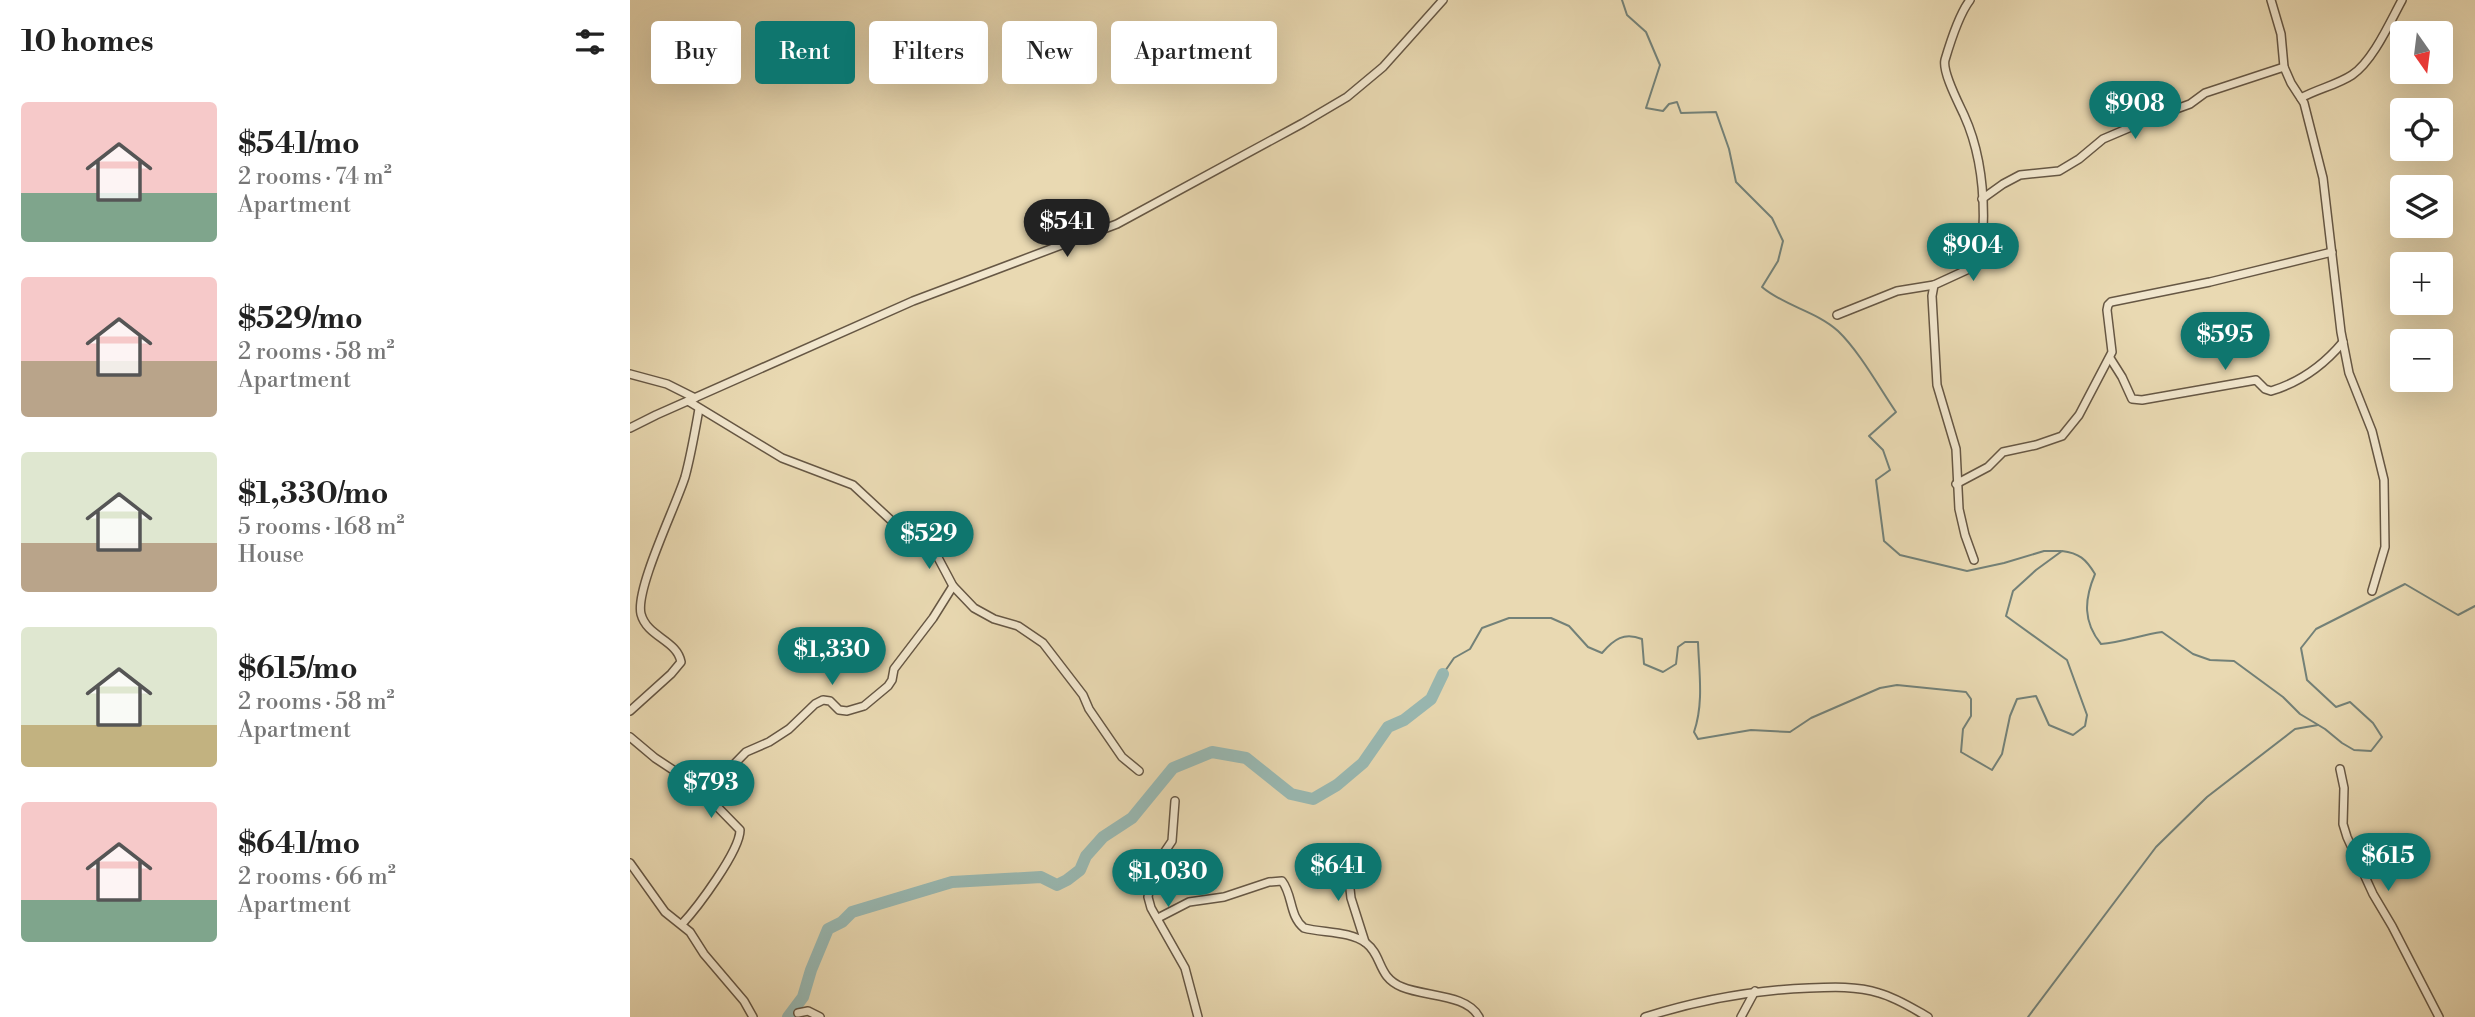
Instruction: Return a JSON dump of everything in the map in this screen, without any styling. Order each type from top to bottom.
[{"type":"street","points":[[630,428],[913,302],[1117,224],[1205,178],[1348,97],[1383,67],[1443,0]]},
{"type":"street","points":[[1836,315],[1897,291],[1934,285],[1971,268],[1981,259],[1981,176],[1970,127],[1950,82],[1945,61],[1960,17],[1970,0]]},
{"type":"street","points":[[2271,0],[2281,34],[2284,67],[2306,111],[2323,178],[2349,373],[2372,431],[2384,480],[2385,547],[2372,591]]},
{"type":"street","points":[[2301,98],[2352,75],[2361,67],[2376,47],[2402,0]]},
{"type":"street","points":[[1982,200],[2020,175],[2054,173],[2066,168],[2103,139],[2190,104],[2205,93],[2284,67]]},
{"type":"street","points":[[1956,484],[1975,476],[2003,452],[2062,436],[2079,415],[2110,358],[2112,345],[2106,310],[2111,302],[2210,282],[2332,252]]},
{"type":"street","points":[[1934,285],[1932,296],[1937,385],[1956,449],[1956,484],[1965,535],[1974,559]]},
{"type":"street","points":[[2110,358],[2132,399],[2142,400],[2251,380],[2256,380],[2271,391],[2314,372],[2343,342]]},
{"type":"street","points":[[630,374],[667,384],[691,400],[699,409],[782,458],[853,485],[895,524],[935,552],[953,586],[974,607],[994,619],[1018,626],[1043,643],[1083,695],[1089,709],[1122,757],[1139,771]]},
{"type":"street","points":[[630,711],[681,662],[674,648],[647,627],[641,615],[640,603],[654,556],[685,477],[699,409]]},
{"type":"street","points":[[705,794],[746,752],[789,729],[815,704],[823,700],[839,710],[847,711],[864,706],[888,686],[894,669],[933,618],[953,586]]},
{"type":"street","points":[[630,737],[705,794],[737,826],[740,835],[701,903],[682,924]]},
{"type":"street","points":[[2340,769],[2344,788],[2343,824],[2347,837],[2373,894],[2439,1017]]},
{"type":"street","points":[[1175,802],[1172,841],[1153,869],[1148,897],[1185,968],[1198,1017]]},
{"type":"street","points":[[1340,858],[1349,880],[1351,898],[1365,942],[1374,953],[1385,976],[1399,987],[1428,996],[1465,1002],[1472,1006],[1479,1017]]},
{"type":"street","points":[[630,863],[665,912],[690,932],[704,954],[744,1001],[753,1017]]},
{"type":"street","points":[[1157,918],[1189,902],[1224,897],[1277,881],[1284,884],[1297,922],[1304,928],[1365,942]]},
{"type":"street","points":[[1645,1017],[1755,991],[1843,987],[1878,992],[1909,1005],[1928,1017]]},
{"type":"street","points":[[1741,1017],[1755,991]]},
{"type":"street","points":[[798,1013],[808,1011],[820,1017]]},
{"type":"waterway","points":[[1622,0],[1627,15],[1646,32],[1660,65],[1646,108],[1663,111],[1669,104],[1677,102],[1681,113],[1716,112],[1729,149],[1736,182],[1772,218],[1783,241],[1778,261],[1762,287],[1820,318],[1838,331],[1861,359],[1896,412],[1869,436],[1883,450],[1890,470],[1876,480],[1884,541],[1900,555],[1967,571],[2044,551],[2061,551]]},
{"type":"waterway","points":[[1443,674],[1454,658],[1470,649],[1482,628],[1509,618],[1551,618],[1569,626],[1588,647],[1602,653],[1620,638],[1630,636],[1642,639],[1644,664],[1663,672],[1676,664],[1678,647],[1685,642],[1698,642],[1700,699],[1694,732],[1698,739],[1751,730],[1790,732],[1811,718],[1880,688],[1897,685],[1966,692],[1971,699],[1971,716],[1963,729],[1961,752],[1992,770],[2002,754],[2010,716],[2017,699],[2036,696],[2049,725],[2073,735],[2085,726],[2087,715],[2067,660],[2006,616],[2013,591],[2062,551],[2081,558],[2095,574],[2087,610],[2091,627],[2101,644],[2162,632],[2193,654],[2210,660],[2234,661],[2283,697],[2300,714],[2342,743],[2354,750],[2371,751],[2382,737],[2373,723],[2350,702],[2336,707],[2307,680],[2301,648],[2316,629],[2405,584],[2458,615],[2475,606]]},
{"type":"waterway","points":[[788,1017],[803,997],[828,929],[842,922],[852,912],[952,882],[1041,877],[1057,885],[1080,870],[1086,856],[1103,837],[1132,818],[1173,768],[1212,752],[1246,758],[1291,794],[1313,799],[1337,785],[1363,763],[1388,727],[1404,720],[1431,699],[1443,674]]},
{"type":"waterway","points":[[2028,1017],[2156,847],[2207,797],[2295,729],[2318,725]]}]
